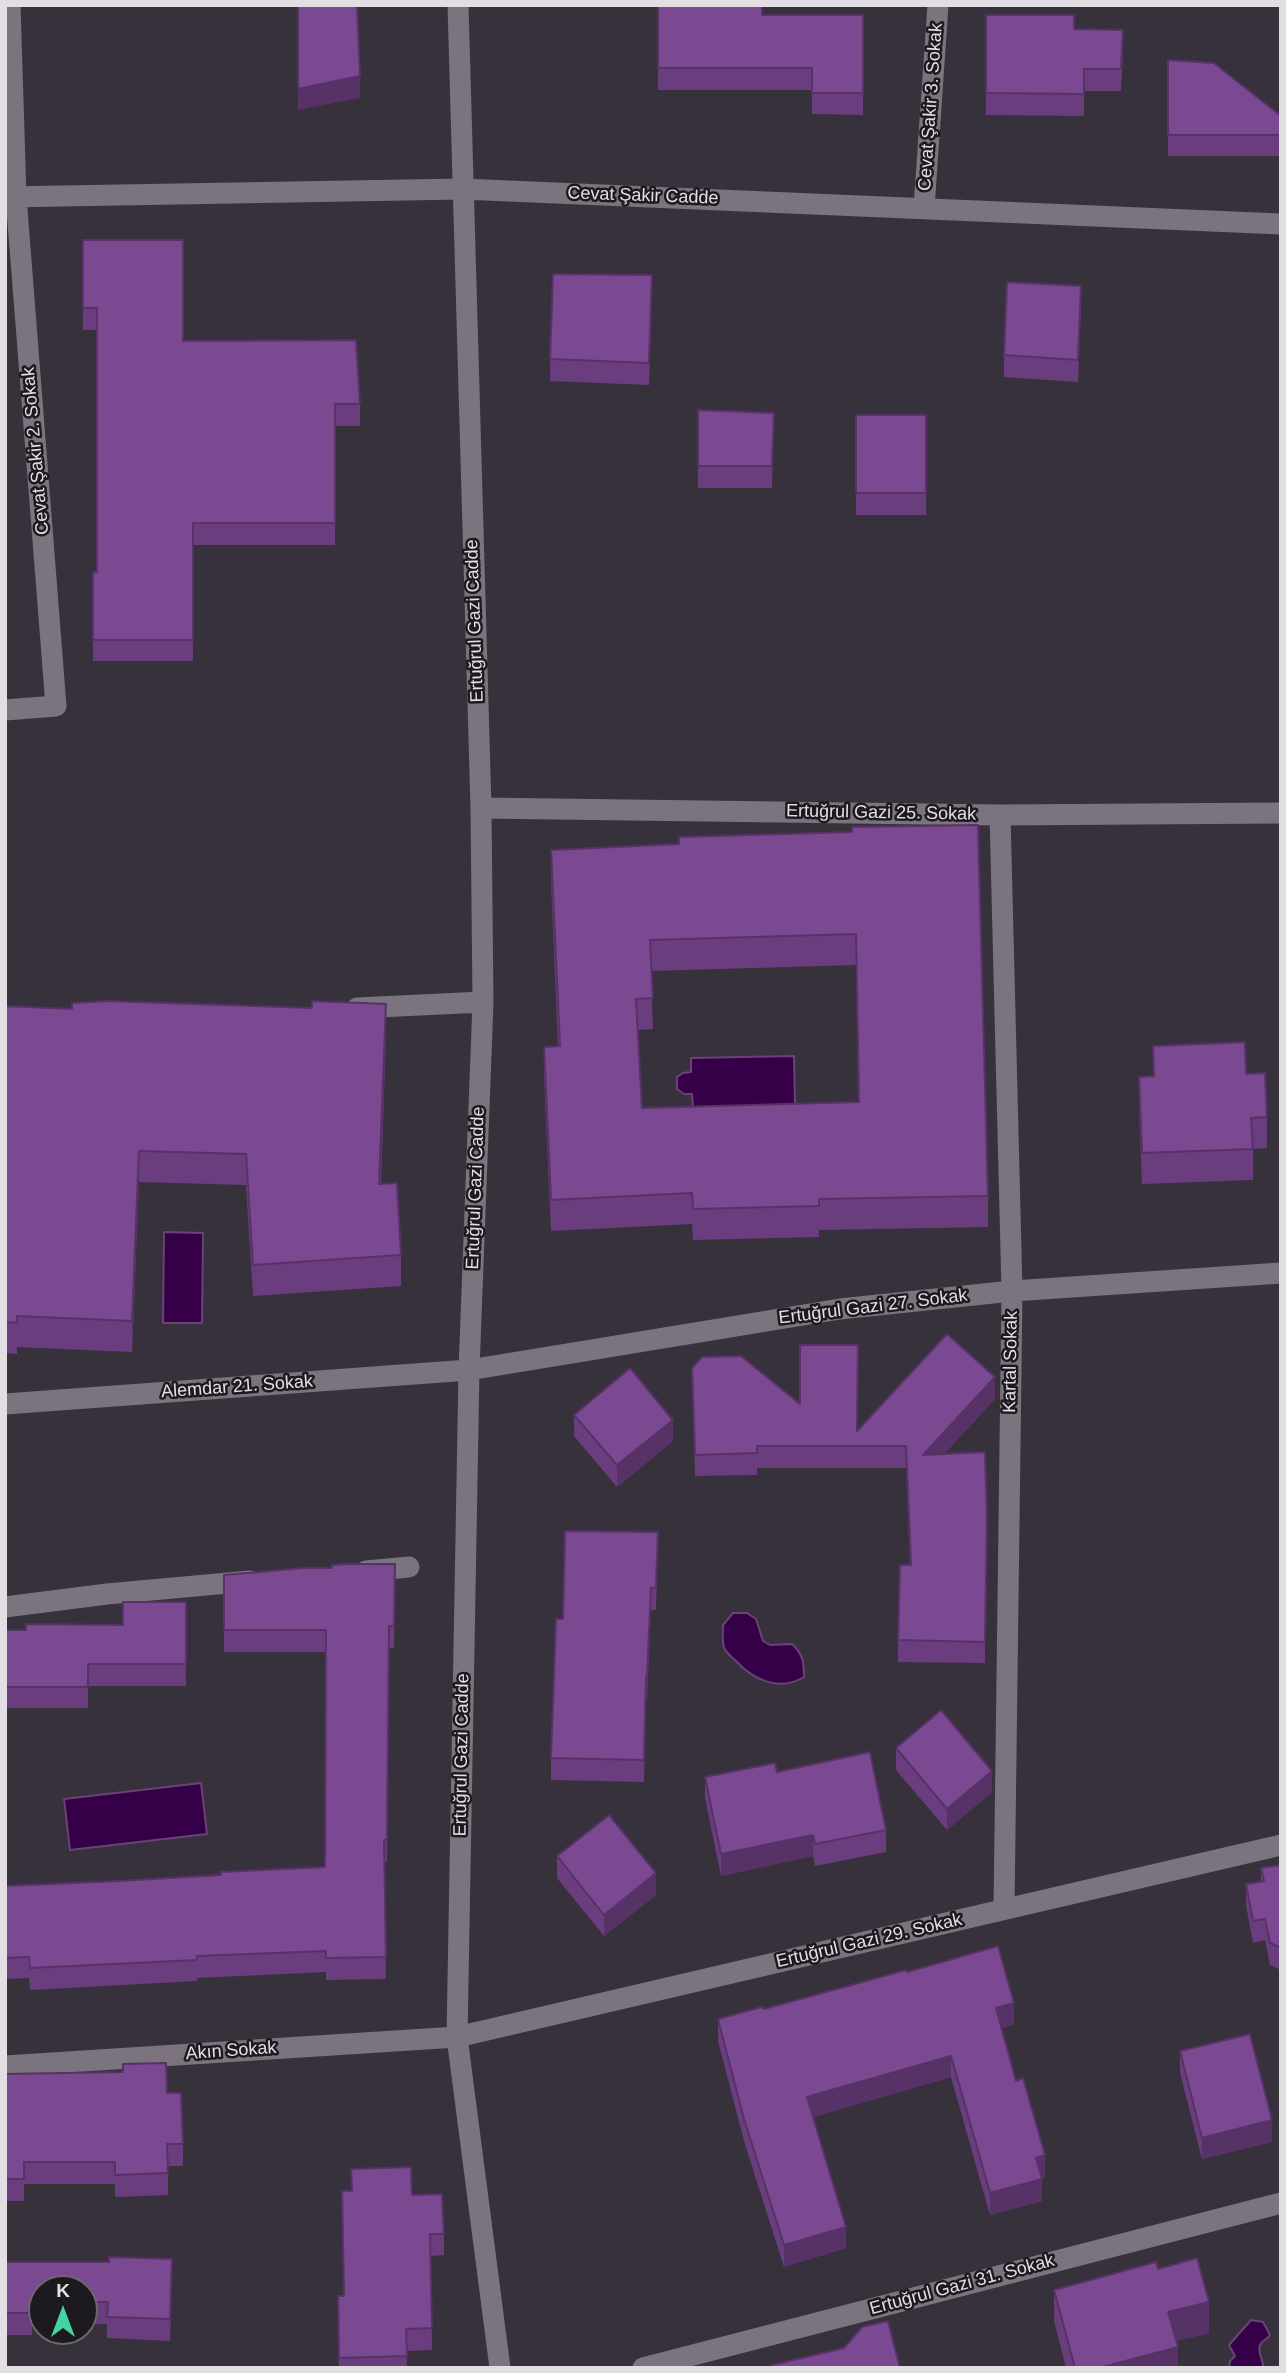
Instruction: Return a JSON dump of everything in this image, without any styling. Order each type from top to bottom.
[{"type":"street","name":"Cevat Şakir 2. Sokak","points":[[5,710],[56,706],[10,197],[10,5]]},
{"type":"street","name":"Ertuğrul Gazi Cadde","points":[[457,5],[481,808],[483,1002],[469,1370],[457,2037],[499,2368]]},
{"type":"street","name":"Cevat Şakir 3. Sokak","points":[[924,208],[938,5]]},
{"type":"street","name":"Cevat Şakir Cadde","points":[[10,197],[462,189],[1281,224]]},
{"type":"street","name":"Ertuğrul Gazi 25. Sokak","points":[[481,808],[1000,815],[1281,813]]},
{"type":"street","name":"Kartal Sokak","points":[[1000,815],[1012,1291],[1003,1909]]},
{"type":"street","points":[[333,1009],[483,1002]]},
{"type":"street","name":"Ertuğrul Gazi 27. Sokak","points":[[469,1370],[841,1309],[1012,1291],[1281,1273]]},
{"type":"street","name":"Alemdar 21. Sokak","points":[[5,1404],[469,1370]]},
{"type":"street","points":[[340,1573],[409,1567]]},
{"type":"street","points":[[5,1607],[107,1594],[271,1579]]},
{"type":"street","name":"Ertuğrul Gazi 29. Sokak","points":[[457,2037],[1281,1845]]},
{"type":"street","name":"Akın Sokak","points":[[5,2066],[457,2037]]},
{"type":"street","name":"Ertuğrul Gazi 31. Sokak","points":[[643,2368],[1281,2203]]},
{"type":"shaded area","points":[[794,1056],[795,1107],[693,1109],[692,1094],[684,1094],[677,1089],[677,1077],[691,1072],[691,1058]]},
{"type":"shaded area","points":[[164,1232],[203,1233],[202,1323],[163,1323]]},
{"type":"shaded area","points":[[733,1613],[747,1613],[756,1619],[763,1641],[770,1645],[792,1644],[802,1659],[804,1677],[785,1683],[767,1682],[742,1667],[727,1653],[723,1645],[723,1625]]},
{"type":"shaded area","points":[[201,1783],[207,1834],[70,1850],[64,1799]]},
{"type":"shaded area","points":[[1251,2320],[1263,2322],[1270,2335],[1259,2348],[1263,2368],[1229,2368],[1230,2361],[1235,2356],[1229,2345]]},
{"type":"building","points":[[298,5],[357,5],[360,76],[298,89]]},
{"type":"building","points":[[658,5],[762,5],[762,15],[863,15],[863,93],[812,93],[812,68],[658,68]]},
{"type":"building","points":[[986,15],[1074,15],[1074,29],[1123,30],[1121,69],[1084,69],[1084,94],[986,93]]},
{"type":"building","points":[[1168,60],[1214,63],[1281,116],[1281,135],[1168,135]]},
{"type":"building","points":[[83,240],[183,240],[183,341],[356,340],[360,404],[335,404],[335,523],[193,523],[193,640],[93,640],[93,572],[97,572],[97,308],[83,308]]},
{"type":"building","points":[[553,274],[652,275],[649,363],[550,359]]},
{"type":"building","points":[[1007,282],[1081,286],[1078,360],[1004,355]]},
{"type":"building","points":[[698,410],[774,413],[772,466],[698,466]]},
{"type":"building","points":[[856,415],[926,415],[926,493],[856,493]]},
{"type":"building","points":[[978,825],[988,1196],[819,1199],[819,1206],[693,1209],[692,1193],[551,1200],[544,1047],[560,1046],[551,850],[679,844],[679,837],[852,832],[852,827]],"holes":[[[856,934],[859,1102],[642,1108],[636,999],[653,998],[650,940]]]},
{"type":"building","points":[[109,1001],[312,1008],[312,1001],[386,1004],[379,1184],[397,1183],[401,1255],[253,1265],[246,1154],[139,1151],[132,1321],[17,1316],[17,1323],[5,1322],[5,1006],[72,1009],[72,1003]]},
{"type":"building","points":[[1245,1042],[1246,1074],[1265,1073],[1267,1117],[1251,1118],[1253,1149],[1142,1153],[1139,1077],[1154,1076],[1153,1046]]},
{"type":"building","points":[[947,1334],[995,1377],[923,1455],[985,1452],[985,1642],[898,1640],[900,1565],[911,1565],[906,1446],[757,1446],[757,1453],[695,1455],[692,1368],[702,1357],[741,1356],[800,1404],[800,1345],[858,1345],[857,1431]]},
{"type":"building","points":[[630,1368],[673,1420],[617,1465],[574,1415]]},
{"type":"building","points":[[565,1531],[658,1532],[656,1588],[651,1588],[644,1760],[551,1758],[556,1619],[563,1619]]},
{"type":"building","points":[[395,1564],[394,1626],[389,1626],[387,1840],[384,1840],[386,1957],[326,1958],[326,1951],[197,1956],[197,1960],[30,1968],[29,1957],[5,1958],[5,1886],[325,1867],[326,1630],[224,1630],[224,1575],[332,1568],[332,1565]]},
{"type":"building","points":[[123,1602],[186,1602],[186,1664],[88,1664],[88,1687],[5,1687],[5,1630],[26,1630],[26,1624],[123,1625]]},
{"type":"building","points":[[941,1710],[992,1771],[947,1809],[896,1748]]},
{"type":"building","points":[[870,1752],[886,1830],[815,1844],[813,1835],[721,1854],[705,1777],[775,1763],[777,1772]]},
{"type":"building","points":[[609,1815],[656,1873],[604,1915],[557,1856]]},
{"type":"building","points":[[1281,1865],[1281,1948],[1270,1943],[1265,1919],[1253,1921],[1246,1884],[1264,1881],[1261,1868]]},
{"type":"building","points":[[998,1946],[1014,2003],[996,2008],[1016,2081],[1023,2078],[1045,2155],[1036,2158],[1042,2179],[990,2193],[951,2056],[807,2097],[846,2227],[784,2245],[744,2119],[718,2019],[906,1970],[907,1972]]},
{"type":"building","points":[[1250,2034],[1272,2120],[1202,2138],[1180,2051]]},
{"type":"building","points":[[166,2063],[167,2093],[181,2093],[183,2144],[167,2144],[168,2173],[115,2175],[115,2162],[24,2162],[24,2179],[5,2179],[5,2074],[123,2072],[123,2064]]},
{"type":"building","points":[[411,2167],[412,2195],[442,2194],[444,2234],[430,2234],[432,2328],[406,2329],[407,2356],[339,2358],[338,2296],[344,2296],[342,2191],[352,2191],[351,2169]]},
{"type":"building","points":[[109,2257],[172,2259],[170,2319],[107,2317],[108,2302],[98,2302],[98,2275],[28,2275],[28,2313],[5,2313],[5,2262],[109,2262]]},
{"type":"building","points":[[1197,2258],[1209,2302],[1168,2312],[1178,2347],[1099,2368],[1075,2368],[1054,2290],[1156,2262],[1158,2269]]},
{"type":"building","points":[[888,2321],[900,2368],[773,2368],[772,2365],[844,2348],[862,2327]]}]
